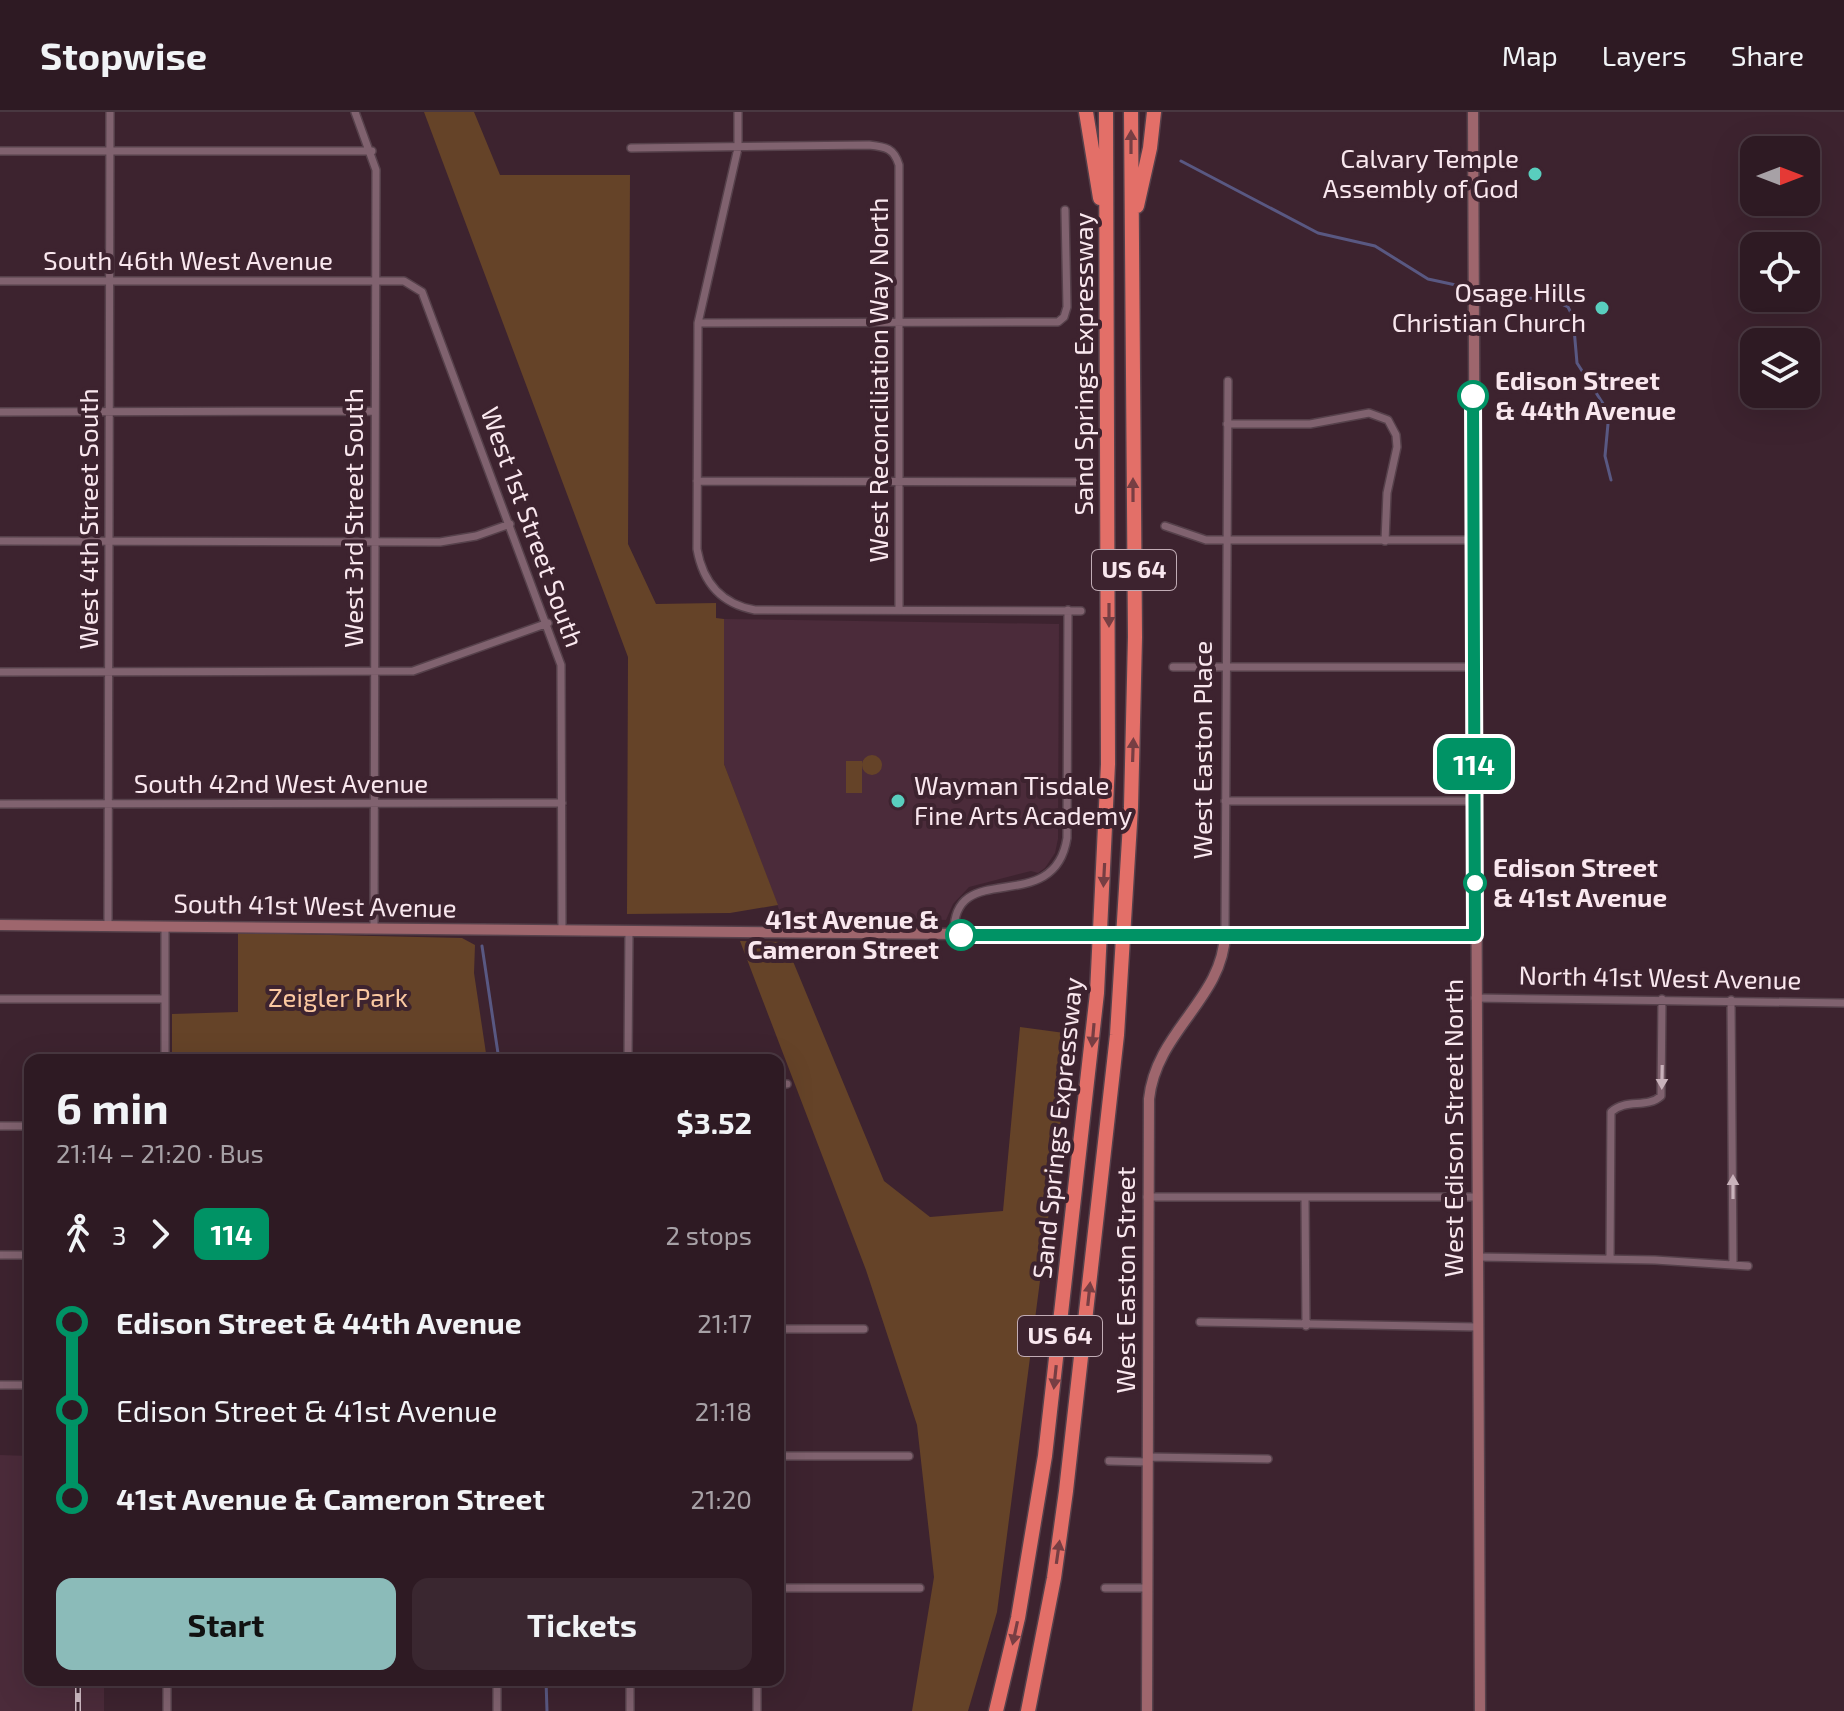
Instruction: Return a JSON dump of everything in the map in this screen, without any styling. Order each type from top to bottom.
[{"type":"highway","points":[[1086,112],[1107,229]]},
{"type":"highway","name":"Sand Springs Expressway","points":[[996,1711],[1020,1606],[1045,1456],[1098,969],[1108,764],[1106,112]]},
{"type":"highway","name":"Sand Springs Expressway","points":[[1028,1711],[1054,1578],[1066,1491],[1124,956],[1135,704],[1131,112]]},
{"type":"highway","points":[[1131,228],[1150,148],[1154,112]]},
{"type":"street","name":"West 4th Street South","points":[[108,926],[110,112]]},
{"type":"street","name":"West 3rd Street South","points":[[355,112],[372,151],[376,170],[374,929]]},
{"type":"street","points":[[738,112],[738,148],[698,323],[700,564],[712,587],[729,602],[755,610],[1081,611]]},
{"type":"street","name":"West Edison Street North","points":[[1473,112],[1473,667],[1480,1711]]},
{"type":"street","name":"West Reconciliation Way North","points":[[738,148],[869,145],[893,151],[899,165],[899,610]]},
{"type":"street","points":[[631,148],[738,148]]},
{"type":"street","points":[[0,151],[372,151]]},
{"type":"street","points":[[698,323],[1061,320],[1067,307],[1065,210]]},
{"type":"street","name":"South 46th West Avenue","points":[[0,281],[376,281]]},
{"type":"street","name":"West 1st Street South","points":[[376,281],[409,282],[427,297],[548,623],[563,680],[562,931]]},
{"type":"street","name":"West Easton Place","points":[[1149,1099],[1155,1068],[1165,1045],[1218,972],[1225,934],[1228,381]]},
{"type":"street","points":[[0,412],[374,411]]},
{"type":"street","points":[[1227,424],[1310,424],[1369,413],[1383,417],[1392,425],[1397,447],[1387,493],[1385,541]]},
{"type":"street","points":[[697,481],[1087,482]]},
{"type":"street","points":[[0,541],[460,540],[510,524]]},
{"type":"street","points":[[1165,526],[1197,539],[1226,541],[1473,540]]},
{"type":"street","points":[[954,935],[954,919],[971,896],[990,888],[1038,881],[1053,871],[1063,858],[1067,838],[1068,610]]},
{"type":"street","points":[[0,672],[374,672],[427,668],[548,623]]},
{"type":"street","points":[[1173,667],[1473,667]]},
{"type":"street","points":[[1225,801],[1474,801]]},
{"type":"street","name":"South 42nd West Avenue","points":[[0,804],[562,803]]},
{"type":"street","name":"South 41st West Avenue","points":[[0,925],[629,931]]},
{"type":"street","points":[[165,926],[165,1054]]},
{"type":"street","points":[[628,1054],[629,931],[954,935],[1475,935]]},
{"type":"street","name":"North 41st West Avenue","points":[[1475,998],[1844,1003]]},
{"type":"street","points":[[0,999],[165,999]]},
{"type":"street","points":[[1610,1259],[1611,1112],[1624,1104],[1653,1102],[1661,1096],[1662,999]]},
{"type":"street","points":[[1731,1000],[1733,1265]]},
{"type":"street","name":"West Easton Street","points":[[1147,1711],[1149,1099]]},
{"type":"street","points":[[0,1126],[24,1126]]},
{"type":"street","points":[[1147,1197],[1476,1197]]},
{"type":"street","points":[[1305,1197],[1306,1326]]},
{"type":"street","points":[[0,1255],[24,1255]]},
{"type":"street","points":[[1477,1257],[1610,1259],[1748,1266]]},
{"type":"street","points":[[1200,1322],[1477,1327]]},
{"type":"street","points":[[784,1329],[864,1329]]},
{"type":"street","points":[[0,1385],[24,1385]]},
{"type":"street","points":[[784,1456],[909,1456]]},
{"type":"street","points":[[1109,1461],[1268,1459]]},
{"type":"street","points":[[784,1588],[920,1588]]},
{"type":"street","points":[[1105,1588],[1147,1588]]},
{"type":"street","points":[[167,1686],[167,1711]]},
{"type":"street","points":[[497,1686],[497,1711]]},
{"type":"street","points":[[630,1686],[630,1711]]},
{"type":"street","points":[[757,1686],[757,1711]]},
{"type":"shaded area","name":"Wayman Tisdale Fine Arts Academy","points":[[724,619],[1059,624],[1058,839],[1055,853],[1045,868],[1038,873],[1031,871],[969,887],[953,904],[946,920],[780,912],[724,764]]},
{"type":"shaded area","points":[[0,1455],[24,1456],[24,1686],[104,1686],[104,1711],[0,1711]]},
{"type":"green space","points":[[424,112],[474,112],[500,175],[630,175],[628,544],[656,604],[716,603],[716,618],[724,619],[724,764],[778,905],[730,913],[627,914],[628,657]]},
{"type":"green space","points":[[872,755],[879,758],[882,765],[879,772],[872,775],[865,772],[862,765],[865,758]]},
{"type":"green space","points":[[846,761],[862,761],[862,793],[846,793]]},
{"type":"green space","name":"Zeigler Park","points":[[238,933],[462,938],[475,945],[474,973],[486,1054],[172,1054],[172,1014],[238,1012]]},
{"type":"green space","points":[[740,941],[785,942],[884,1181],[930,1217],[1003,1211],[1020,1027],[1072,1034],[997,1612],[968,1711],[912,1711],[934,1577],[917,1425],[866,1270]]},
{"type":"waterway","points":[[1181,161],[1318,233],[1375,246],[1428,279],[1465,287]]},
{"type":"waterway","points":[[1480,287],[1498,297],[1550,299],[1568,307],[1573,317],[1577,363],[1609,413],[1605,456],[1611,480]]},
{"type":"waterway","points":[[482,946],[498,1054]]},
{"type":"waterway","points":[[546,1686],[547,1711]]},
{"type":"railway","points":[[78,1686],[78,1711]]},
{"type":"bus line","name":"114","points":[[961,935],[1475,935],[1473,396]]},
{"type":"place","name":"Calvary Temple Assembly of God","points":[[1535,174]]},
{"type":"place","name":"Osage Hills Christian Church","points":[[1602,308]]},
{"type":"place","name":"Edison Street & 44th Avenue","points":[[1473,396]]},
{"type":"place","name":"Wayman Tisdale Fine Arts Academy","points":[[898,801]]},
{"type":"place","name":"Edison Street & 41st Avenue","points":[[1475,883]]},
{"type":"place","name":"41st Avenue & Cameron Street","points":[[961,935]]}]
